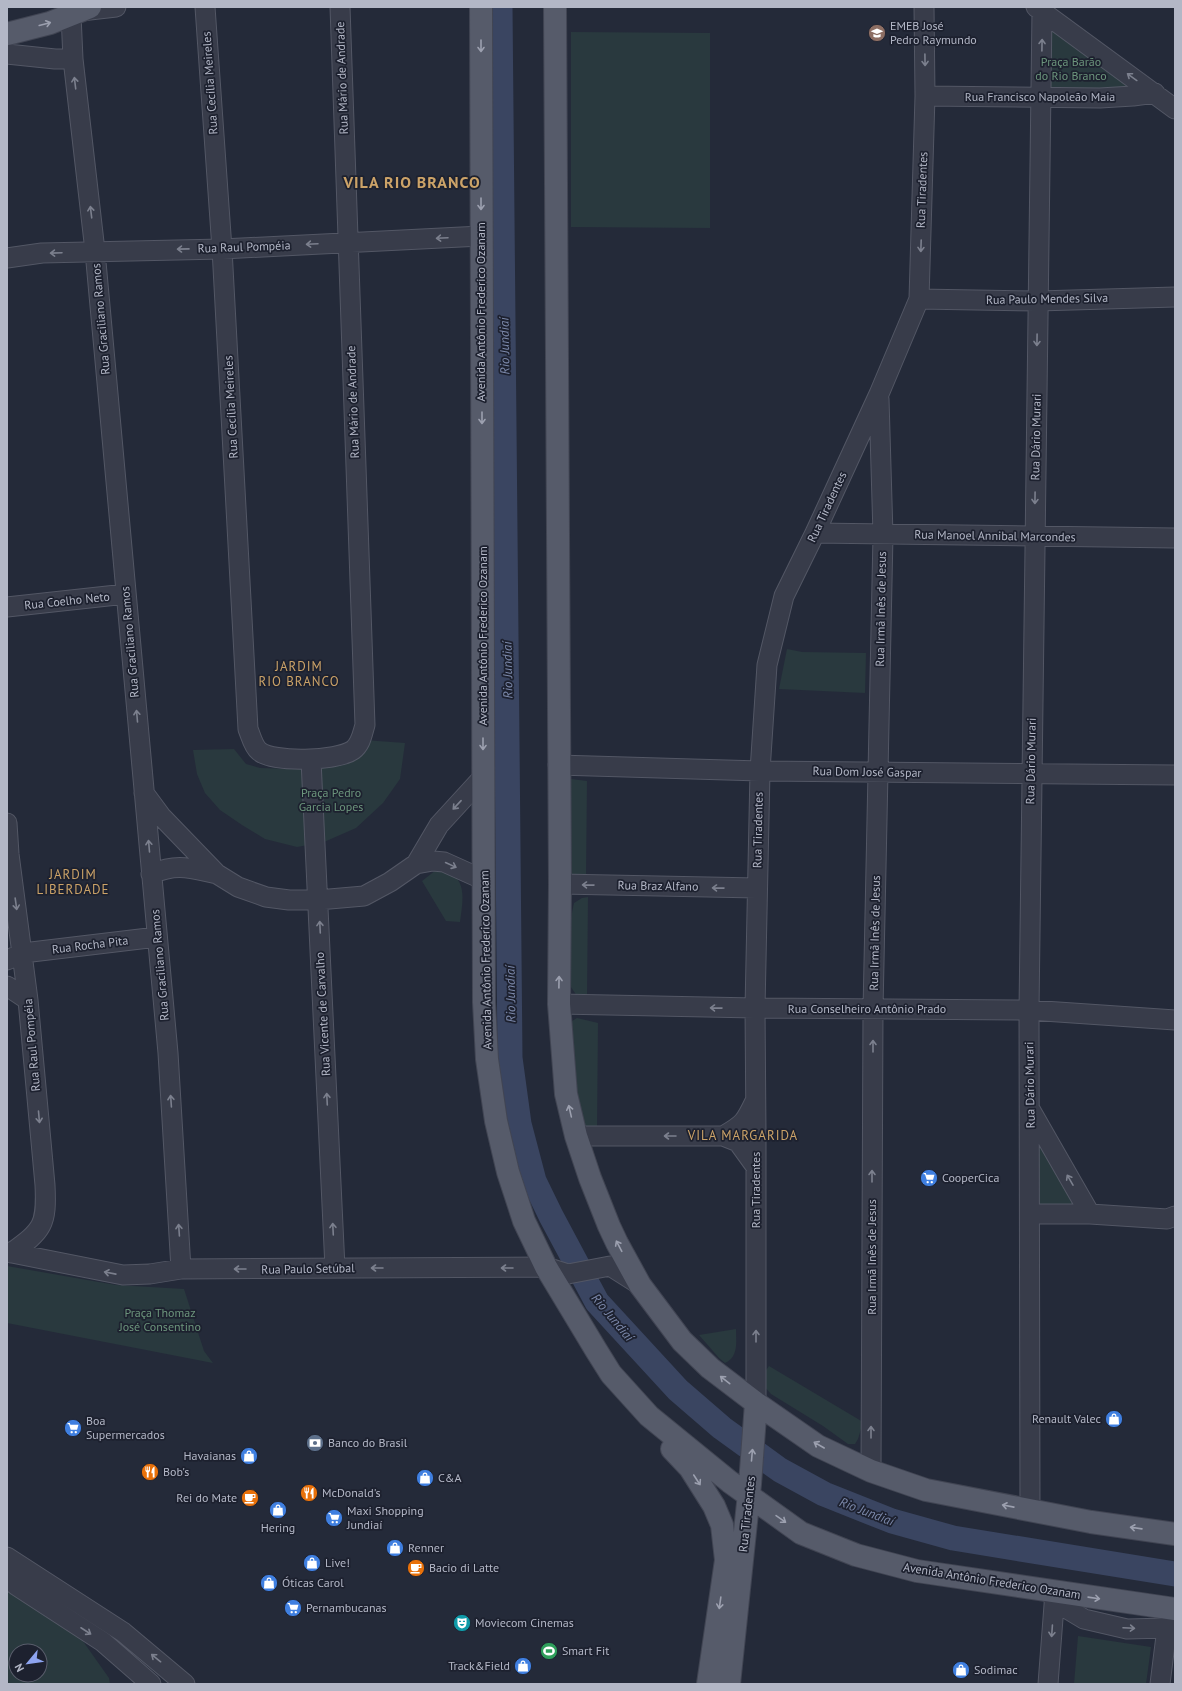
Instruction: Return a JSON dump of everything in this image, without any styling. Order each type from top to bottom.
[{"type":"main road","name":"Avenida Antônio Frederico Ozanam","points":[[481,7],[484,1002],[488,1060],[496,1121],[508,1172],[524,1221],[546,1268],[611,1374],[649,1416],[694,1454],[749,1490],[801,1533],[856,1555],[917,1571],[1172,1617]]},
{"type":"main road","points":[[555,7],[558,766],[560,884],[559,1004],[566,1094],[576,1136],[590,1178],[609,1226],[640,1285],[682,1341],[710,1368],[756,1403],[818,1446],[871,1471],[926,1490],[1091,1522],[1175,1534]]},
{"type":"main road","points":[[7,34],[50,23],[80,11]]},
{"type":"main road","points":[[564,1298],[568,1274]]},
{"type":"main road","name":"Rua Tiradentes","points":[[729,1684],[749,1490],[756,1403]]},
{"type":"main road","name":"Rua Tiradentes","points":[[649,1416],[664,1440],[690,1468],[714,1506],[722,1525],[726,1560],[708,1684]]},
{"type":"street","points":[[80,11],[116,7]]},
{"type":"street","name":"Rua Cecília Meireles","points":[[205,7],[222,249],[248,729],[253,742],[259,751],[267,756],[311,760]]},
{"type":"street","name":"Rua Mário de Andrade","points":[[311,760],[340,755],[352,750],[361,741],[365,725],[340,7]]},
{"type":"street","name":"Rua Tiradentes","points":[[756,1403],[755,1008],[757,888],[760,771],[769,657],[784,596],[816,533],[879,394],[919,299],[925,96],[924,7]]},
{"type":"street","points":[[1039,9],[1175,109]]},
{"type":"street","name":"Rua Dário Murari","points":[[1030,1510],[1029,1010],[1034,537],[1041,98],[1039,9]]},
{"type":"street","name":"Rua Graciliano Ramos","points":[[80,11],[72,58],[95,251],[152,874],[168,1053],[182,1269]]},
{"type":"street","points":[[7,54],[55,59],[72,58]]},
{"type":"street","name":"Rua Francisco Napoleão Maia","points":[[925,96],[1041,98],[1133,96],[1155,93]]},
{"type":"street","name":"Rua Raul Pompéia","points":[[7,258],[42,253],[222,249],[481,236]]},
{"type":"street","name":"Rua Paulo Mendes Silva","points":[[919,299],[1038,301],[1175,297]]},
{"type":"street","name":"Rua Irmã Inês de Jesus","points":[[871,1471],[877,772],[883,535],[879,394]]},
{"type":"street","name":"Rua Manoel Annibal Marcondes","points":[[816,533],[1175,538]]},
{"type":"street","name":"Rua Coelho Neto","points":[[7,607],[126,594]]},
{"type":"street","name":"Rua Vicente de Carvalho","points":[[311,760],[335,1268]]},
{"type":"street","name":"Rua Dom José Gaspar","points":[[558,766],[760,771],[1175,775]]},
{"type":"street","points":[[416,864],[439,824],[483,777]]},
{"type":"street","points":[[144,793],[161,816],[216,874],[238,887],[266,898],[318,900],[364,896],[390,882],[416,864],[433,861],[444,862],[484,880]]},
{"type":"street","name":"Rua Raul Pompéia","points":[[7,823],[15,956],[28,1000],[46,1210],[41,1227],[31,1239],[9,1252]]},
{"type":"street","points":[[152,874],[175,866],[216,874]]},
{"type":"street","name":"Rua Braz Alfano","points":[[560,884],[757,888]]},
{"type":"street","name":"Rua Rocha Pita","points":[[15,956],[157,937]]},
{"type":"street","points":[[7,986],[28,1000]]},
{"type":"street","name":"Rua Conselheiro Antônio Prado","points":[[559,1004],[874,1010],[1029,1010],[1175,1020]]},
{"type":"street","points":[[723,1136],[740,1127],[746,1120],[755,1100]]},
{"type":"street","points":[[1030,1109],[1090,1214]]},
{"type":"street","points":[[576,1136],[723,1136],[738,1142],[756,1166]]},
{"type":"street","points":[[1030,1214],[1090,1214],[1171,1217]]},
{"type":"street","name":"Rua Paulo Setúbal","points":[[9,1252],[123,1275],[150,1274],[182,1269],[335,1268],[546,1268],[568,1274],[610,1266],[640,1285]]},
{"type":"street","points":[[7,1557],[123,1632],[177,1680]]},
{"type":"street","points":[[27,1570],[28,1577],[35,1586],[52,1600],[62,1616]]},
{"type":"street","points":[[7,1578],[16,1586],[103,1642],[152,1684]]},
{"type":"street","points":[[1048,1684],[1055,1597]]},
{"type":"street","points":[[1160,1684],[1172,1617]]},
{"type":"green space","name":"Praça Barão do Rio Branco","points":[[1047,23],[1139,91],[1048,93]]},
{"type":"green space","points":[[571,32],[710,33],[710,228],[571,227]]},
{"type":"green space","points":[[787,649],[802,652],[866,653],[865,693],[779,689]]},
{"type":"green space","name":"Praça Pedro Garcia Lopes","points":[[364,740],[405,743],[400,779],[383,803],[356,828],[324,842],[297,847],[265,839],[220,810],[205,793],[197,774],[193,750],[234,749],[246,764],[260,768],[294,769],[334,763]]},
{"type":"green space","points":[[571,779],[587,781],[586,877],[575,877],[569,871],[567,786]]},
{"type":"green space","points":[[436,870],[449,873],[459,882],[462,894],[460,922],[446,921],[422,881]]},
{"type":"green space","points":[[588,897],[587,997],[577,996],[571,987],[570,922],[574,903],[582,898]]},
{"type":"green space","points":[[577,1018],[598,1023],[597,1131],[585,1127],[580,1123],[569,1023]]},
{"type":"green space","points":[[1037,1136],[1074,1207],[1035,1207]]},
{"type":"green space","name":"Praça Thomaz José Consentino","points":[[7,1266],[116,1285],[184,1289],[204,1351],[213,1363],[7,1323]]},
{"type":"green space","points":[[736,1329],[735,1353],[733,1357],[725,1363],[699,1335]]},
{"type":"green space","points":[[769,1366],[863,1422],[855,1444],[848,1444],[823,1426],[771,1394],[763,1385],[764,1373]]},
{"type":"green space","points":[[7,1584],[80,1637],[109,1678],[110,1684],[7,1684]]},
{"type":"green space","points":[[1078,1636],[1151,1647],[1146,1684],[1074,1684]]},
{"type":"waterway","name":"Rio Jundiaí","points":[[500,7],[510,1058],[519,1124],[534,1181],[597,1302],[678,1390],[722,1428],[780,1470],[824,1494],[892,1521],[953,1538],[1175,1574]]},
{"type":"place","name":"EMEB José Pedro Raymundo","points":[[877,33]]},
{"type":"place","name":"CooperCica","points":[[929,1178]]},
{"type":"place","name":"Renault Valec","points":[[1114,1419]]},
{"type":"place","name":"Boa Supermercados","points":[[73,1428]]},
{"type":"place","name":"Banco do Brasil","points":[[315,1443]]},
{"type":"place","name":"Havaianas","points":[[249,1456]]},
{"type":"place","name":"Bob's","points":[[150,1472]]},
{"type":"place","name":"C&A","points":[[425,1478]]},
{"type":"place","name":"McDonald's","points":[[309,1493]]},
{"type":"place","name":"Rei do Mate","points":[[250,1498]]},
{"type":"place","name":"Hering","points":[[278,1510]]},
{"type":"place","name":"Maxi Shopping Jundiaí","points":[[334,1518]]},
{"type":"place","name":"Renner","points":[[395,1548]]},
{"type":"place","name":"Live!","points":[[312,1563]]},
{"type":"place","name":"Bacio di Latte","points":[[416,1568]]},
{"type":"place","name":"Óticas Carol","points":[[269,1583]]},
{"type":"place","name":"Pernambucanas","points":[[293,1608]]},
{"type":"place","name":"Moviecom Cinemas","points":[[462,1623]]},
{"type":"place","name":"Smart Fit","points":[[549,1651]]},
{"type":"place","name":"Track&Field","points":[[523,1666]]},
{"type":"place","name":"Sodimac","points":[[961,1670]]},
{"type":"district","name":"VILA RIO BRANCO","points":[[412,182]]},
{"type":"district","name":"JARDIM RIO BRANCO","points":[[299,674]]},
{"type":"district","name":"JARDIM LIBERDADE","points":[[73,882]]},
{"type":"district","name":"VILA MARGARIDA","points":[[743,1135]]}]
